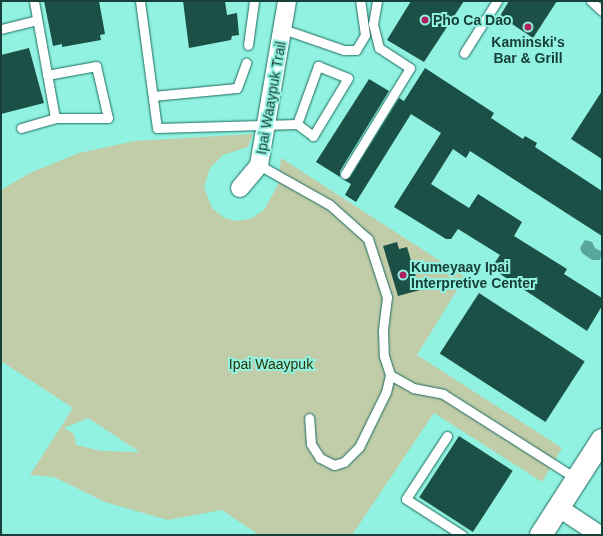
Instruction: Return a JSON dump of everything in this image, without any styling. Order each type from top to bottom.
[{"type":"street","name":"Ipai Waaypuk Trail","points":[[240,188],[259,165],[268,124],[287,1]]},
{"type":"street","points":[[541,535],[602,440]]},
{"type":"street","points":[[559,508],[600,535]]},
{"type":"lane","points":[[34,1],[55,118]]},
{"type":"lane","points":[[248,45],[254,1]]},
{"type":"lane","points":[[283,29],[344,50],[356,50],[365,35],[360,1]]},
{"type":"lane","points":[[345,174],[410,68],[379,48],[373,24],[377,1]]},
{"type":"lane","points":[[464,53],[497,1]]},
{"type":"lane","points":[[591,1],[602,11]]},
{"type":"lane","points":[[143,2],[157,128],[297,124],[313,136],[348,78],[318,66],[297,124]]},
{"type":"lane","points":[[1,29],[37,20]]},
{"type":"lane","points":[[153,96],[237,88],[246,63]]},
{"type":"lane","points":[[22,128],[55,118],[108,118],[96,66],[47,75]]},
{"type":"lane","points":[[259,165],[330,205],[368,239],[387,297],[383,331],[384,356],[390,376],[386,392],[359,447],[344,462],[334,465],[320,458],[311,444],[309,418]]},
{"type":"lane","points":[[390,376],[413,388],[443,394],[577,480]]},
{"type":"lane","points":[[447,436],[406,499],[462,535]]},
{"type":"green space","name":"Ipai Waaypuk","points":[[253,134],[248,147],[223,155],[210,168],[204,187],[212,208],[224,218],[237,221],[250,219],[264,210],[278,185],[281,158],[465,277],[417,355],[562,448],[542,482],[434,413],[352,535],[259,535],[222,510],[168,520],[105,502],[54,477],[30,475],[73,408],[1,361],[1,190],[30,173],[79,153],[135,141]],"holes":[[[88,418],[140,452],[102,451],[76,445],[74,434],[64,428]]]},
{"type":"water","points":[[585,240],[592,242],[595,248],[602,252],[600,260],[592,260],[582,253],[580,248]]},
{"type":"building","points":[[44,1],[99,1],[105,34],[100,35],[101,40],[62,47],[62,44],[53,46]]},
{"type":"building","points":[[183,1],[225,1],[227,15],[237,13],[239,35],[232,36],[231,40],[189,48]]},
{"type":"building","name":"Pho Ca Dao","points":[[411,1],[464,1],[424,62],[387,40]]},
{"type":"building","name":"Kaminski's Bar & Grill","points":[[509,1],[557,1],[533,38],[500,16]]},
{"type":"building","points":[[29,48],[44,103],[1,114],[1,55]]},
{"type":"building","points":[[425,68],[494,113],[491,118],[523,139],[525,136],[537,143],[535,147],[602,191],[602,236],[470,151],[466,158],[453,149],[431,184],[469,208],[478,194],[522,222],[514,236],[567,269],[564,274],[602,298],[602,306],[587,331],[491,268],[500,255],[458,229],[451,239],[446,239],[394,207],[441,133],[411,114],[356,202],[345,195],[351,184],[344,180],[350,177],[399,98],[404,101]]},
{"type":"building","points":[[369,79],[389,91],[340,171],[340,177],[316,162]]},
{"type":"building","points":[[602,91],[602,159],[571,139]]},
{"type":"building","name":"Kumeyaay Ipai Interpretive Center","points":[[397,242],[399,249],[407,247],[420,290],[398,296],[383,246]]},
{"type":"building","points":[[479,293],[585,362],[545,422],[440,353]]},
{"type":"building","points":[[459,436],[513,471],[473,532],[419,497]]},
{"type":"place","name":"Pho Ca Dao","points":[[425,20]]},
{"type":"place","name":"Kaminski's Bar & Grill","points":[[528,27]]},
{"type":"place","name":"Kumeyaay Ipai Interpretive Center","points":[[403,275]]}]
